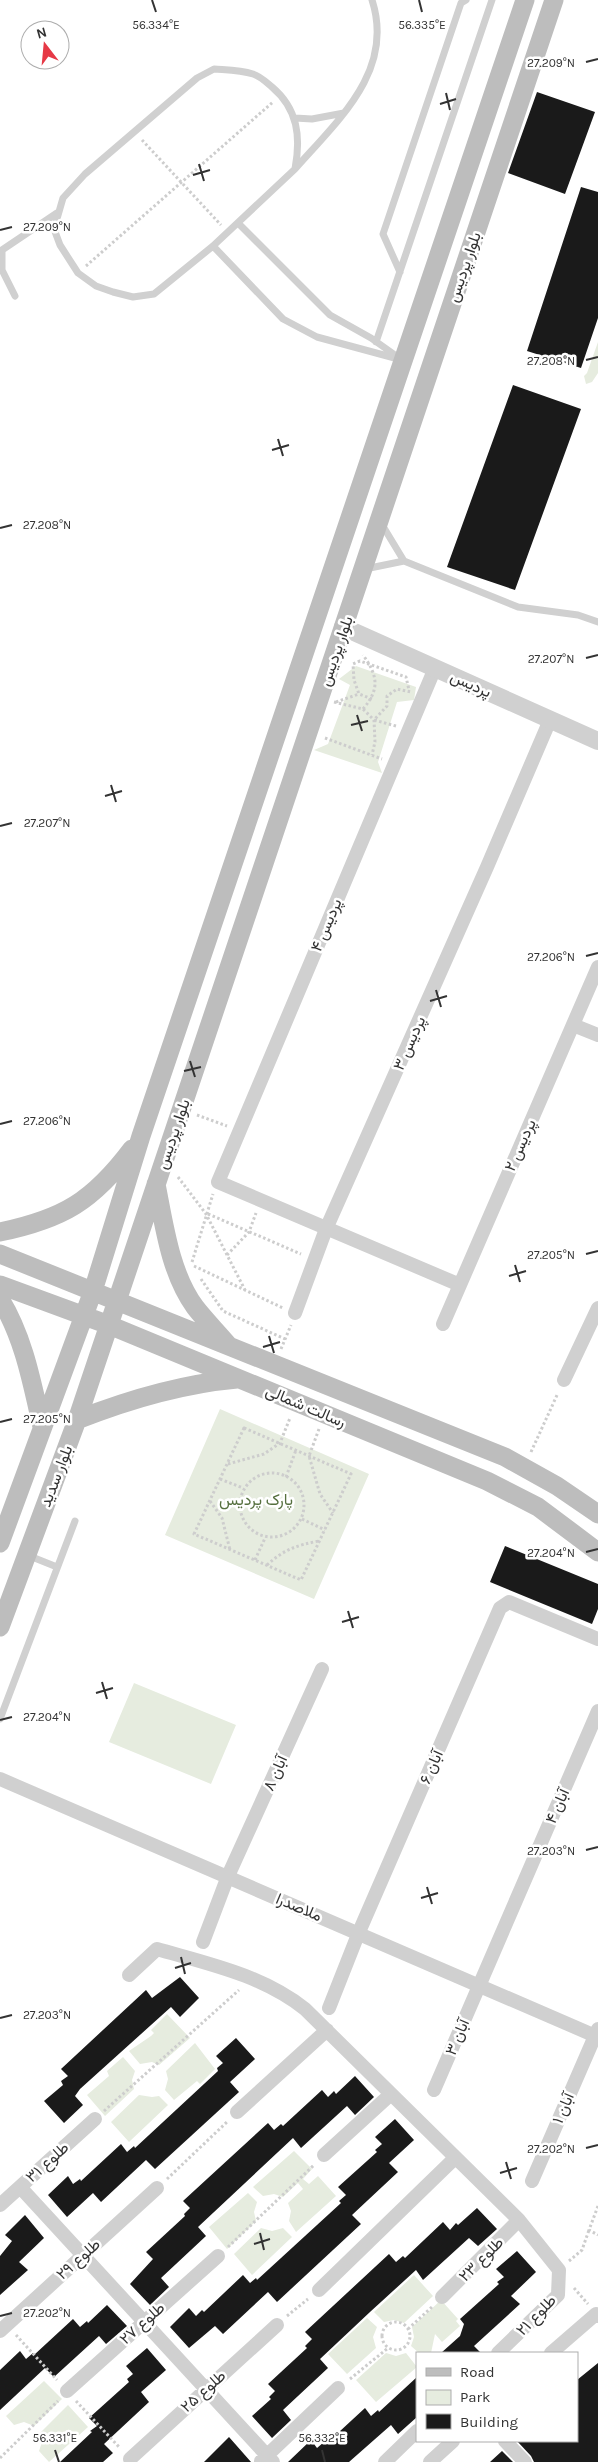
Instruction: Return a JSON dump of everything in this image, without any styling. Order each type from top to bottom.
[{"type":"main road","name":"بلوار پردیس","points":[[84,1316],[154,1099],[525,0]]},
{"type":"main road","name":"بلوار پردیس","points":[[109,1325],[156,1184],[189,1112],[308,732],[327,701],[344,627],[554,0]]},
{"type":"main road","points":[[154,1099],[189,1112]]},
{"type":"main road","points":[[0,1232],[34,1225],[74,1208],[114,1172],[142,1136]]},
{"type":"main road","points":[[156,1184],[177,1272],[194,1306],[231,1347]]},
{"type":"main road","name":"رسالت شمالی","points":[[0,1254],[505,1457],[557,1486],[598,1514]]},
{"type":"main road","points":[[27,1295],[38,1269]]},
{"type":"main road","name":"رسالت شمالی","points":[[0,1285],[109,1325],[487,1481],[538,1507],[598,1552]]},
{"type":"main road","points":[[0,1299],[12,1319],[25,1355],[42,1427]]},
{"type":"main road","name":"بلوار سدید","points":[[0,1543],[84,1316]]},
{"type":"main road","name":"بلوار سدید","points":[[0,1627],[77,1420],[109,1325]]},
{"type":"main road","points":[[177,1353],[188,1330]]},
{"type":"main road","points":[[61,1378],[88,1388]]},
{"type":"main road","points":[[77,1420],[136,1398],[187,1386],[242,1379]]},
{"type":"street","name":"پردیس","points":[[344,627],[598,741]]},
{"type":"street","name":"پردیس ۴","points":[[218,1182],[435,668]]},
{"type":"street","name":"پردیس ۳","points":[[295,1313],[326,1229],[550,720]]},
{"type":"street","name":"پردیس ۲","points":[[443,1324],[598,967]]},
{"type":"street","points":[[573,1025],[598,1035]]},
{"type":"street","points":[[218,1182],[460,1285]]},
{"type":"street","points":[[564,1380],[598,1308]]},
{"type":"street","name":"آبان ۶","points":[[329,2008],[359,1932],[504,1604],[509,1602],[598,1639]]},
{"type":"street","name":"آبان ۸","points":[[203,1942],[228,1876],[322,1669]]},
{"type":"street","name":"آبان ۴","points":[[479,1984],[598,1711]]},
{"type":"street","name":"ملاصدرا","points":[[0,1779],[597,2033]]},
{"type":"street","points":[[129,1975],[157,1949],[253,1978],[285,1993],[327,2030],[519,2220],[559,2270]]},
{"type":"street","name":"آبان ۳","points":[[434,2090],[479,1984]]},
{"type":"street","points":[[237,2112],[327,2030]]},
{"type":"street","name":"آبان ۱","points":[[532,2181],[597,2033]]},
{"type":"street","points":[[324,2155],[391,2094]]},
{"type":"street","name":"طلوع ۳۱","points":[[0,2205],[95,2119]]},
{"type":"street","points":[[319,2290],[455,2158]]},
{"type":"street","points":[[20,2187],[84,2254],[206,2389],[267,2460],[338,2388]]},
{"type":"street","name":"طلوع ۲۹","points":[[0,2331],[158,2188]]},
{"type":"street","name":"طلوع ۲۳","points":[[442,2297],[519,2220]]},
{"type":"street","name":"طلوع ۲۷","points":[[68,2391],[218,2256]]},
{"type":"street","name":"طلوع ۲۱","points":[[499,2352],[558,2295],[559,2270]]},
{"type":"street","points":[[552,2352],[597,2315]]},
{"type":"street","name":"طلوع ۲۵","points":[[130,2459],[278,2325]]},
{"type":"street","points":[[385,2462],[416,2432]]},
{"type":"street","points":[[430,2462],[452,2442]]},
{"type":"street","points":[[506,2442],[525,2462]]},
{"type":"lane","points":[[295,169],[298,151],[295,118],[290,108],[266,82],[254,74],[214,69],[197,78],[85,174],[63,198],[54,229],[60,245],[78,273],[96,286],[133,297],[154,294],[213,246],[295,169],[344,113],[363,86],[374,61],[378,19],[372,0]]},
{"type":"lane","points":[[400,272],[383,234],[461,3],[466,0]]},
{"type":"lane","points":[[376,342],[492,0]]},
{"type":"lane","points":[[295,118],[312,119],[344,113]]},
{"type":"lane","points":[[15,296],[2,270],[2,250],[58,213]]},
{"type":"lane","points":[[238,223],[330,315],[402,360]]},
{"type":"lane","points":[[213,246],[282,319],[317,337],[402,360]]},
{"type":"lane","points":[[380,521],[404,561]]},
{"type":"lane","points":[[364,569],[404,561],[518,607],[578,615],[598,622]]},
{"type":"lane","points":[[0,1720],[75,1521]]},
{"type":"lane","points":[[27,1555],[57,1567]]},
{"type":"path","points":[[78,273],[280,96]]},
{"type":"path","points":[[135,132],[228,232]]},
{"type":"path","points":[[344,627],[369,663],[377,686],[372,699],[363,709]]},
{"type":"path","points":[[359,694],[354,680],[353,664],[360,661],[406,677],[409,691]]},
{"type":"path","points":[[372,755],[375,742],[374,720],[387,706],[387,696],[397,689],[424,694]]},
{"type":"path","points":[[327,701],[359,694],[372,699]]},
{"type":"path","points":[[327,701],[363,709],[374,720],[409,729]]},
{"type":"path","points":[[308,732],[394,764]]},
{"type":"path","points":[[189,1112],[194,1124]]},
{"type":"path","points":[[189,1112],[239,1130]]},
{"type":"path","points":[[179,1168],[176,1176],[206,1214],[245,1290]]},
{"type":"path","points":[[191,1265],[206,1214],[218,1182]]},
{"type":"path","points":[[227,1255],[249,1232],[261,1201]]},
{"type":"path","points":[[206,1214],[315,1260]]},
{"type":"path","points":[[173,1256],[295,1313],[274,1365]]},
{"type":"path","points":[[191,1265],[223,1311],[285,1339]]},
{"type":"path","points":[[524,1468],[564,1380]]},
{"type":"path","points":[[227,1464],[244,1461],[264,1454],[280,1443],[297,1402]]},
{"type":"path","points":[[324,1414],[309,1456],[320,1494],[333,1513]]},
{"type":"path","points":[[244,1428],[280,1443],[351,1474],[302,1580],[194,1534],[244,1428]]},
{"type":"path","points":[[286,1477],[296,1450]]},
{"type":"path","points":[[279,1472],[286,1477],[297,1482],[305,1501],[302,1519],[286,1535],[265,1538],[247,1528],[238,1509],[243,1488],[258,1475],[279,1472]]},
{"type":"path","points":[[220,1479],[243,1488]]},
{"type":"path","points":[[210,1500],[222,1518],[230,1550]]},
{"type":"path","points":[[302,1519],[325,1530]]},
{"type":"path","points":[[254,1560],[265,1538]]},
{"type":"path","points":[[267,1565],[280,1553],[298,1545],[320,1541]]},
{"type":"path","points":[[95,2119],[253,1978]]},
{"type":"path","points":[[158,2188],[237,2112]]},
{"type":"path","points":[[218,2256],[324,2155]]},
{"type":"path","points":[[597,2315],[559,2270],[582,2250],[598,2206]]},
{"type":"path","points":[[588,2230],[598,2236]]},
{"type":"path","points":[[278,2325],[319,2290]]},
{"type":"path","points":[[408,2330],[442,2297]]},
{"type":"path","points":[[338,2388],[388,2348],[400,2350],[406,2347],[409,2341],[408,2330],[399,2323],[388,2326],[382,2337],[388,2348]]},
{"type":"path","points":[[0,2458],[68,2391]]},
{"type":"green space","points":[[598,342],[598,373],[592,382],[586,384],[584,376],[587,373]]},
{"type":"green space","points":[[356,666],[416,687],[414,700],[397,702],[378,762],[382,773],[314,750],[328,744],[350,685],[339,679]]},
{"type":"green space","name":"پارک پردیس","points":[[220,1409],[369,1474],[314,1599],[165,1535]]},
{"type":"green space","points":[[134,1683],[236,1725],[211,1784],[109,1742]]},
{"type":"green space","points":[[167,2014],[190,2038],[159,2065],[152,2062],[140,2064],[129,2051],[151,2036],[154,2033],[151,2030]]},
{"type":"green space","points":[[195,2043],[215,2069],[200,2084],[197,2081],[174,2100],[165,2090],[168,2079],[166,2071]]},
{"type":"green space","points":[[123,2057],[135,2071],[132,2080],[134,2089],[105,2116],[87,2095],[109,2076],[107,2071]]},
{"type":"green space","points":[[139,2095],[159,2096],[168,2105],[129,2142],[111,2122]]},
{"type":"green space","points":[[294,2151],[312,2169],[303,2179],[309,2184],[318,2176],[336,2196],[296,2232],[289,2221],[291,2211],[288,2203],[303,2189],[298,2183],[283,2197],[274,2194],[263,2196],[253,2187]]},
{"type":"green space","points":[[248,2193],[257,2202],[254,2212],[256,2221],[227,2249],[209,2227]]},
{"type":"green space","points":[[261,2228],[272,2231],[283,2228],[292,2237],[252,2275],[234,2254]]},
{"type":"green space","points":[[414,2275],[433,2296],[404,2323],[394,2320],[384,2322],[374,2312]]},
{"type":"green space","points":[[441,2300],[458,2319],[456,2321],[460,2326],[442,2342],[435,2334],[431,2352],[418,2352],[411,2346],[414,2337],[412,2327]]},
{"type":"green space","points":[[367,2318],[377,2327],[373,2337],[376,2348],[347,2374],[328,2354]]},
{"type":"green space","points":[[386,2353],[396,2356],[406,2353],[416,2366],[416,2368],[376,2402],[356,2380]]},
{"type":"green space","points":[[44,2381],[62,2399],[34,2426],[24,2422],[14,2425],[6,2416]]},
{"type":"green space","points":[[68,2405],[88,2427],[49,2462],[39,2451],[42,2442],[40,2433]]},
{"type":"building","points":[[537,92],[595,112],[565,194],[508,173]]},
{"type":"building","points":[[581,187],[598,192],[598,318],[581,368],[527,351]]},
{"type":"building","points":[[513,385],[581,409],[515,590],[447,567]]},
{"type":"building","points":[[505,1546],[598,1584],[598,1609],[592,1624],[490,1582]]},
{"type":"building","points":[[180,1977],[199,1998],[180,2017],[171,2007],[80,2089],[75,2096],[83,2105],[64,2123],[44,2101],[63,2085],[61,2081],[68,2076],[61,2069],[146,1990],[152,1998]]},
{"type":"building","points":[[236,2038],[255,2059],[230,2082],[239,2092],[155,2169],[146,2160],[101,2202],[93,2193],[67,2217],[48,2195],[68,2176],[73,2184],[80,2179],[81,2181],[121,2144],[127,2152],[134,2146],[135,2148],[218,2071],[217,2068],[223,2063],[216,2056]]},
{"type":"building","points":[[355,2076],[374,2097],[355,2115],[347,2106],[301,2148],[293,2138],[198,2227],[206,2236],[161,2278],[169,2287],[150,2305],[130,2284],[153,2259],[146,2252],[185,2216],[184,2214],[190,2208],[183,2201],[268,2123],[274,2130],[281,2124],[283,2126],[322,2090],[328,2097],[334,2091],[336,2094]]},
{"type":"building","points":[[395,2119],[414,2140],[389,2163],[398,2172],[352,2215],[361,2224],[277,2302],[268,2292],[223,2334],[215,2326],[189,2348],[170,2327],[189,2308],[196,2316],[202,2310],[204,2312],[243,2275],[250,2283],[256,2278],[257,2280],[341,2203],[339,2201],[346,2195],[338,2187],[377,2152],[375,2150],[382,2144],[375,2137]]},
{"type":"building","points":[[477,2208],[497,2229],[478,2246],[469,2238],[423,2280],[416,2270],[370,2312],[320,2359],[328,2368],[283,2410],[291,2420],[272,2438],[252,2416],[271,2399],[269,2397],[275,2391],[268,2384],[307,2348],[305,2346],[312,2339],[305,2332],[389,2254],[396,2262],[403,2256],[405,2258],[443,2222],[450,2230],[456,2223],[458,2225]]},
{"type":"building","points":[[25,2215],[44,2238],[19,2262],[28,2270],[0,2295],[0,2256],[12,2241],[5,2235]]},
{"type":"building","points":[[517,2251],[536,2272],[511,2296],[520,2304],[474,2346],[480,2352],[442,2352],[460,2336],[464,2324],[460,2319],[499,2284],[497,2282],[504,2277],[496,2269]]},
{"type":"building","points":[[107,2305],[127,2326],[106,2344],[99,2336],[54,2377],[45,2368],[0,2410],[0,2370],[20,2351],[26,2359],[33,2353],[34,2355],[73,2319],[80,2327],[87,2321],[88,2323]]},
{"type":"building","points":[[147,2348],[166,2370],[141,2392],[149,2402],[104,2444],[113,2453],[103,2462],[60,2462],[97,2426],[89,2418],[129,2382],[127,2379],[133,2374],[126,2366]]},
{"type":"building","points":[[598,2363],[598,2462],[534,2462],[518,2442],[578,2442],[578,2379]]},
{"type":"building","points":[[416,2378],[416,2418],[398,2434],[391,2425],[349,2462],[288,2462],[311,2440],[317,2448],[324,2442],[326,2444],[365,2408],[371,2416],[378,2410],[379,2412]]},
{"type":"building","points":[[229,2437],[251,2462],[204,2462]]},
{"type":"building","points":[[502,2451],[513,2462],[490,2462]]}]
